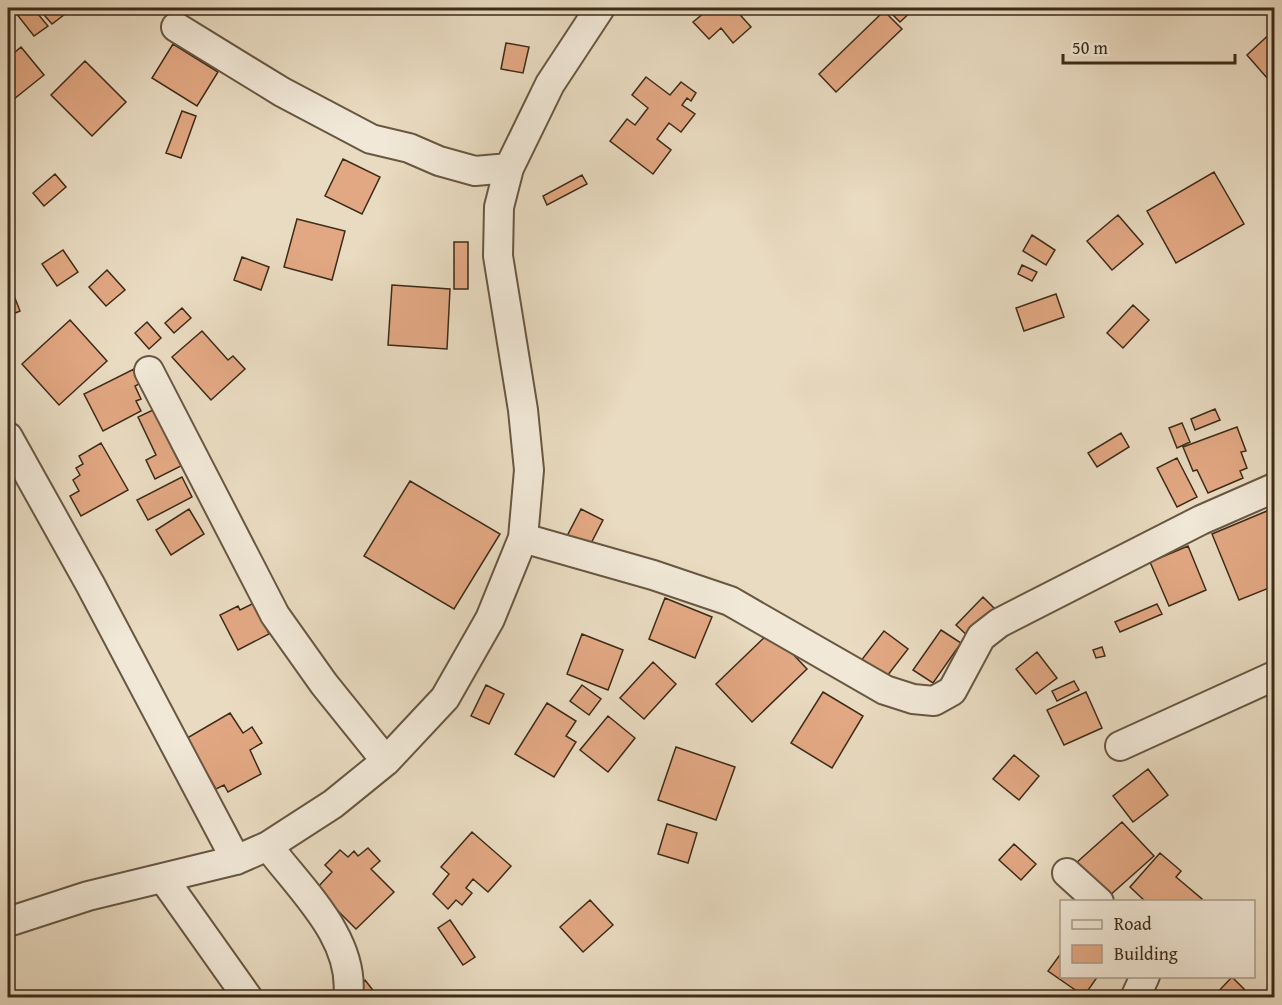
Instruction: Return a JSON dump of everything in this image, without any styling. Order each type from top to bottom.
[{"type":"street","points":[[8,922],[88,897],[236,860],[268,846],[333,804],[386,761],[446,698],[490,619],[522,538],[529,470],[523,410],[498,256],[500,207],[508,168],[550,84],[600,8]]},
{"type":"street","points":[[176,27],[290,97],[371,139],[409,148],[439,161],[475,171],[508,168]]},
{"type":"street","points":[[149,371],[275,615],[324,684],[386,761]]},
{"type":"street","points":[[10,451],[96,594],[236,860]]},
{"type":"street","points":[[522,538],[653,575],[730,601],[885,690],[913,699],[934,700],[952,691],[981,637],[999,623],[1201,520],[1275,488]]},
{"type":"street","points":[[1120,746],[1275,676]]},
{"type":"street","points":[[268,846],[338,938],[347,960],[348,998]]},
{"type":"street","points":[[1067,873],[1097,900]]},
{"type":"street","points":[[163,878],[248,998]]},
{"type":"street","points":[[1135,998],[1144,978]]},
{"type":"building","points":[[12,8],[33,8],[48,26],[34,36]]},
{"type":"building","points":[[38,8],[73,8],[52,24]]},
{"type":"building","points":[[710,8],[734,8],[751,27],[733,43],[721,28],[709,39],[693,22]]},
{"type":"building","points":[[895,8],[915,8],[900,22],[890,12]]},
{"type":"building","points":[[884,11],[902,29],[836,92],[819,74]]},
{"type":"building","points":[[1274,30],[1274,86],[1247,55]]},
{"type":"building","points":[[506,43],[529,47],[523,73],[501,69]]},
{"type":"building","points":[[173,44],[218,72],[197,106],[152,78]]},
{"type":"building","points":[[21,47],[44,75],[9,103],[8,58]]},
{"type":"building","points":[[85,61],[126,102],[92,136],[51,95]]},
{"type":"building","points":[[646,77],[670,95],[681,82],[696,93],[691,101],[687,98],[682,105],[695,114],[681,132],[669,123],[657,139],[671,150],[653,174],[610,141],[627,119],[635,125],[648,108],[632,95]]},
{"type":"building","points":[[182,111],[196,116],[181,158],[166,153]]},
{"type":"building","points":[[343,159],[380,177],[362,214],[325,196]]},
{"type":"building","points":[[1214,172],[1244,224],[1176,263],[1147,211]]},
{"type":"building","points":[[55,174],[66,187],[44,206],[33,193]]},
{"type":"building","points":[[582,175],[587,184],[547,205],[543,196]]},
{"type":"building","points":[[1118,215],[1143,244],[1112,270],[1087,241]]},
{"type":"building","points":[[297,219],[345,231],[332,280],[284,267]]},
{"type":"building","points":[[1032,235],[1055,250],[1046,265],[1023,251]]},
{"type":"building","points":[[454,242],[468,242],[468,289],[454,289]]},
{"type":"building","points":[[63,250],[78,272],[57,286],[42,264]]},
{"type":"building","points":[[242,257],[269,267],[261,290],[234,280]]},
{"type":"building","points":[[1022,265],[1037,272],[1032,281],[1018,274]]},
{"type":"building","points":[[107,270],[125,290],[106,306],[89,287]]},
{"type":"building","points":[[392,285],[450,289],[447,349],[388,345]]},
{"type":"building","points":[[11,288],[20,311],[8,316],[8,290]]},
{"type":"building","points":[[1056,294],[1064,317],[1024,331],[1016,308]]},
{"type":"building","points":[[1133,305],[1149,320],[1123,348],[1107,333]]},
{"type":"building","points":[[182,308],[191,318],[174,333],[165,323]]},
{"type":"building","points":[[70,320],[107,361],[59,405],[22,364]]},
{"type":"building","points":[[147,322],[161,338],[149,349],[135,333]]},
{"type":"building","points":[[202,331],[228,360],[233,356],[245,369],[211,400],[172,357]]},
{"type":"building","points":[[134,369],[141,383],[135,386],[141,399],[136,401],[141,411],[103,431],[84,394]]},
{"type":"building","points":[[1215,409],[1220,420],[1195,430],[1191,419]]},
{"type":"building","points":[[153,410],[181,466],[155,479],[146,460],[156,455],[138,417]]},
{"type":"building","points":[[1182,423],[1190,442],[1177,448],[1169,428]]},
{"type":"building","points":[[1237,427],[1246,451],[1241,452],[1247,468],[1240,471],[1243,478],[1208,493],[1197,470],[1193,471],[1183,447]]},
{"type":"building","points":[[1121,433],[1129,447],[1097,467],[1088,453]]},
{"type":"building","points":[[101,443],[128,490],[81,516],[70,496],[79,491],[73,480],[80,475],[76,468],[83,464],[79,456]]},
{"type":"building","points":[[1177,458],[1197,497],[1177,507],[1157,468]]},
{"type":"building","points":[[182,477],[192,497],[148,520],[137,500]]},
{"type":"building","points":[[410,481],[500,534],[454,609],[364,556]]},
{"type":"building","points":[[1274,508],[1274,586],[1239,600],[1212,534]]},
{"type":"building","points":[[189,509],[204,534],[171,555],[156,530]]},
{"type":"building","points":[[581,509],[603,520],[587,551],[565,540]]},
{"type":"building","points":[[1188,546],[1206,590],[1169,606],[1150,562]]},
{"type":"building","points":[[983,597],[997,611],[970,638],[956,625]]},
{"type":"building","points":[[665,598],[712,617],[695,658],[649,639]]},
{"type":"building","points":[[254,603],[269,634],[238,650],[220,615],[238,606],[240,610]]},
{"type":"building","points":[[1157,604],[1162,614],[1120,632],[1115,622]]},
{"type":"building","points":[[941,630],[961,643],[933,683],[913,670]]},
{"type":"building","points":[[771,631],[807,669],[752,722],[716,684]]},
{"type":"building","points":[[884,631],[908,649],[884,680],[860,662]]},
{"type":"building","points":[[582,634],[623,650],[608,690],[567,674]]},
{"type":"building","points":[[1102,647],[1105,656],[1096,658],[1093,650]]},
{"type":"building","points":[[1037,652],[1057,678],[1036,694],[1016,669]]},
{"type":"building","points":[[653,662],[676,684],[644,719],[620,698]]},
{"type":"building","points":[[1074,681],[1079,690],[1057,701],[1052,691]]},
{"type":"building","points":[[486,685],[504,694],[489,724],[471,716]]},
{"type":"building","points":[[582,685],[601,699],[589,715],[570,701]]},
{"type":"building","points":[[823,692],[863,716],[832,768],[791,743]]},
{"type":"building","points":[[1086,692],[1102,728],[1064,745],[1047,710]]},
{"type":"building","points":[[547,703],[576,721],[566,736],[576,742],[554,777],[515,754]]},
{"type":"building","points":[[230,713],[243,733],[252,727],[262,743],[250,750],[261,774],[228,792],[224,785],[216,789],[208,775],[203,778],[182,741]]},
{"type":"building","points":[[608,716],[635,738],[608,772],[580,750]]},
{"type":"building","points":[[676,747],[735,767],[716,820],[658,800]]},
{"type":"building","points":[[1014,755],[1039,776],[1019,800],[993,779]]},
{"type":"building","points":[[1148,769],[1168,795],[1133,822],[1113,796]]},
{"type":"building","points":[[1122,822],[1154,856],[1108,897],[1076,863]]},
{"type":"building","points":[[667,824],[697,833],[688,863],[658,854]]},
{"type":"building","points":[[472,832],[511,866],[488,892],[473,879],[466,888],[472,893],[462,905],[456,900],[448,909],[433,894],[449,874],[441,867]]},
{"type":"building","points":[[1014,844],[1036,864],[1021,880],[999,860]]},
{"type":"building","points":[[368,848],[380,861],[371,869],[394,892],[356,929],[316,889],[332,872],[325,865],[340,850],[348,857],[354,851],[358,856]]},
{"type":"building","points":[[1160,853],[1181,871],[1176,877],[1202,899],[1144,900],[1130,887]]},
{"type":"building","points":[[590,900],[613,925],[583,952],[560,927]]},
{"type":"building","points":[[450,920],[475,957],[463,965],[438,928]]},
{"type":"building","points":[[1060,955],[1060,978],[1097,978],[1084,996],[1048,971]]},
{"type":"building","points":[[1231,978],[1247,992],[1241,998],[1212,998]]},
{"type":"building","points":[[365,980],[379,998],[364,998],[356,988]]}]
